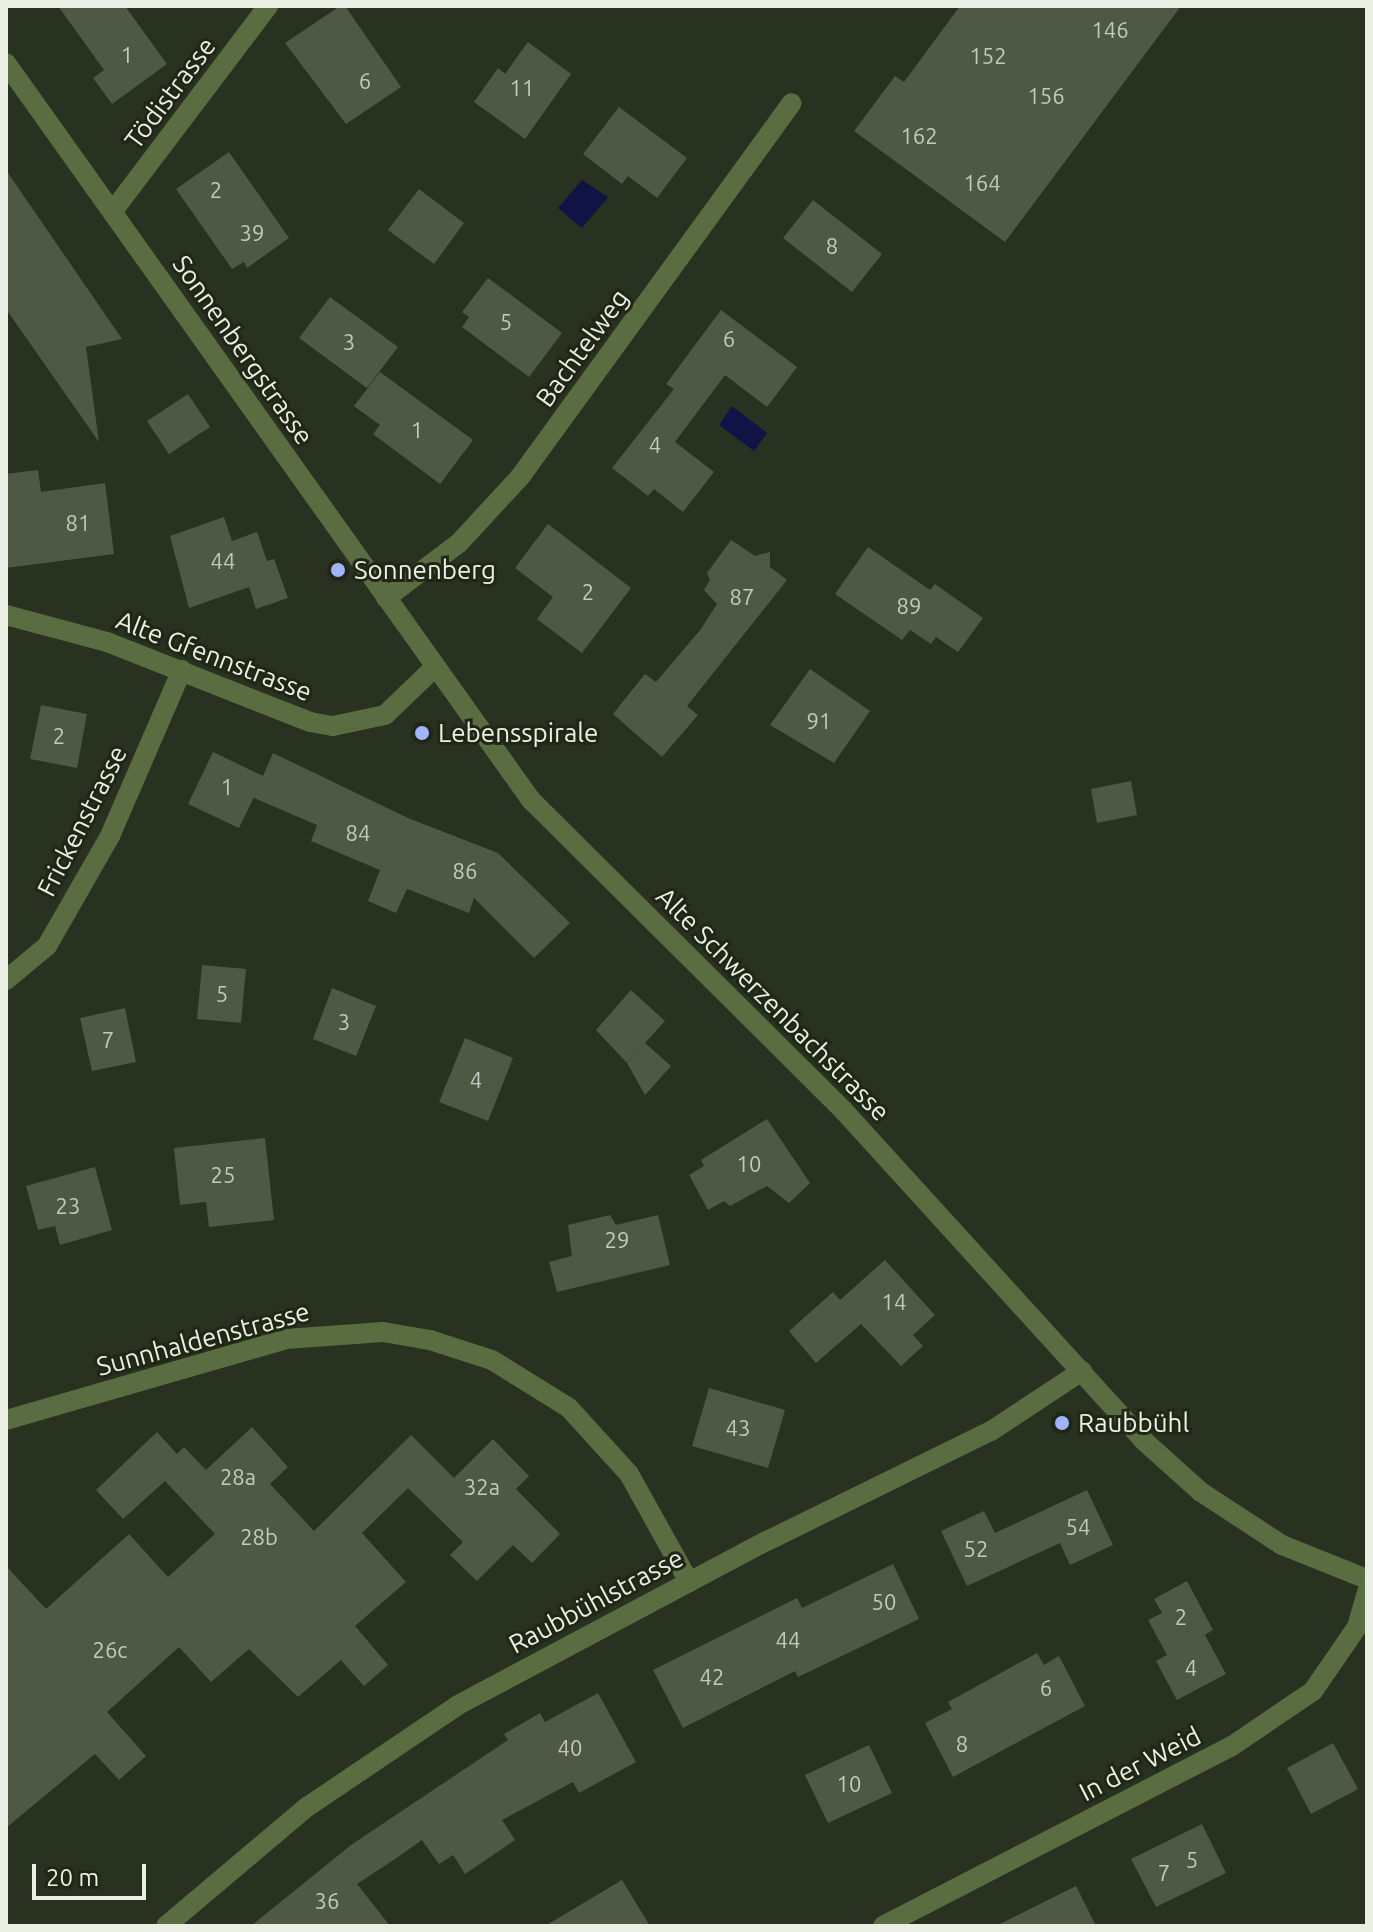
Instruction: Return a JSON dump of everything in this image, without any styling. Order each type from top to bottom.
[{"type":"street","name":"Tödistrasse","points":[[113,211],[268,6]]},
{"type":"street","name":"Sonnenbergstrasse","points":[[6,63],[435,667]]},
{"type":"street","name":"Bachtelweg","points":[[386,598],[459,543],[520,477],[792,103]]},
{"type":"street","name":"Alte Gfennstrasse","points":[[6,615],[182,670],[310,722],[333,726],[385,715],[435,667]]},
{"type":"street","name":"Alte Schwerzenbachstrasse","points":[[435,667],[531,800],[843,1110],[1082,1371]]},
{"type":"street","name":"Frickenstrasse","points":[[6,980],[47,946],[110,836],[182,670]]},
{"type":"street","name":"Sunnhaldenstrasse","points":[[6,1420],[286,1339],[383,1332],[430,1340],[492,1360],[569,1408],[629,1474],[689,1582]]},
{"type":"street","points":[[1082,1371],[1143,1440],[1201,1492],[1282,1545],[1367,1579]]},
{"type":"street","name":"Raubbühlstrasse","points":[[166,1926],[246,1855],[381,1754],[458,1705],[689,1582],[991,1431],[1082,1371]]},
{"type":"street","name":"In der Weid","points":[[883,1926],[1232,1746],[1313,1691],[1357,1627],[1367,1591]]},
{"type":"shaded area","points":[[582,180],[608,197],[582,228],[558,208]]},
{"type":"shaded area","points":[[732,406],[767,433],[754,451],[719,425]]},
{"type":"building","points":[[58,6],[125,6],[167,64],[112,104],[93,78],[104,70]]},
{"type":"building","points":[[340,6],[345,6],[401,87],[346,124],[285,43]]},
{"type":"building","points":[[960,6],[1181,6],[1005,242],[854,131],[895,76],[904,82]]},
{"type":"building","points":[[528,42],[571,74],[525,139],[474,102],[498,68],[505,74]]},
{"type":"building","points":[[619,107],[687,158],[657,198],[628,176],[622,184],[583,154]]},
{"type":"building","points":[[229,152],[289,238],[247,268],[244,262],[232,269],[176,189]]},
{"type":"building","points":[[6,170],[122,339],[86,347],[99,442],[6,309]]},
{"type":"building","points":[[419,189],[464,223],[434,264],[388,230]]},
{"type":"building","points":[[813,200],[882,254],[852,292],[783,238]]},
{"type":"building","points":[[488,278],[562,333],[529,377],[462,327],[469,317],[462,312]]},
{"type":"building","points":[[330,297],[398,347],[367,388],[299,338]]},
{"type":"building","points":[[721,310],[797,367],[767,407],[725,375],[675,442],[714,472],[683,512],[654,489],[648,496],[612,468],[674,389],[666,384]]},
{"type":"building","points":[[380,372],[473,440],[440,484],[373,434],[380,425],[354,406]]},
{"type":"building","points":[[188,394],[210,427],[169,454],[147,421]]},
{"type":"building","points":[[38,470],[41,492],[105,483],[114,554],[6,568],[6,474]]},
{"type":"building","points":[[224,517],[232,541],[257,532],[267,561],[274,559],[288,598],[256,609],[249,587],[189,608],[170,536]]},
{"type":"building","points":[[548,524],[631,588],[582,653],[537,619],[553,597],[515,568]]},
{"type":"building","points":[[731,540],[755,556],[770,552],[770,567],[787,580],[687,706],[698,715],[662,757],[613,714],[645,674],[656,682],[701,629],[717,604],[704,590],[710,580],[707,573]]},
{"type":"building","points":[[868,547],[930,590],[935,584],[983,618],[958,652],[936,637],[931,644],[910,630],[902,640],[835,594]]},
{"type":"building","points":[[810,669],[870,711],[834,763],[770,725]]},
{"type":"building","points":[[41,705],[87,714],[77,768],[30,759]]},
{"type":"building","points":[[213,752],[263,776],[273,753],[408,818],[498,853],[570,923],[534,958],[474,898],[469,913],[407,889],[396,913],[368,901],[380,870],[311,841],[317,825],[254,798],[256,793],[239,828],[188,804]]},
{"type":"building","points":[[1131,781],[1137,815],[1097,823],[1091,789]]},
{"type":"building","points":[[202,965],[246,969],[241,1023],[197,1019]]},
{"type":"building","points":[[332,988],[376,1006],[356,1056],[313,1039]]},
{"type":"building","points":[[631,990],[665,1021],[627,1063],[596,1030]]},
{"type":"building","points":[[125,1008],[136,1062],[92,1071],[80,1018]]},
{"type":"building","points":[[465,1038],[513,1058],[488,1121],[439,1102]]},
{"type":"building","points":[[645,1043],[671,1066],[645,1095],[627,1063]]},
{"type":"building","points":[[767,1119],[810,1183],[789,1203],[767,1186],[730,1206],[724,1201],[708,1210],[689,1175],[704,1166],[701,1160]]},
{"type":"building","points":[[265,1138],[274,1220],[209,1227],[206,1202],[180,1205],[174,1148]]},
{"type":"building","points":[[95,1167],[112,1230],[60,1245],[55,1226],[38,1230],[26,1186]]},
{"type":"building","points":[[610,1215],[616,1225],[658,1215],[670,1265],[557,1292],[549,1262],[572,1256],[568,1225]]},
{"type":"building","points":[[885,1260],[935,1315],[913,1335],[923,1346],[901,1366],[861,1324],[816,1363],[789,1331],[833,1292],[840,1300]]},
{"type":"building","points":[[709,1388],[785,1410],[768,1468],[692,1446]]},
{"type":"building","points":[[252,1427],[288,1467],[270,1484],[314,1531],[411,1435],[454,1478],[493,1439],[529,1476],[516,1489],[560,1534],[532,1563],[513,1545],[477,1581],[450,1555],[463,1542],[408,1488],[362,1533],[406,1582],[355,1626],[388,1665],[364,1686],[341,1660],[298,1697],[249,1649],[211,1682],[179,1647],[107,1712],[146,1756],[119,1780],[95,1754],[6,1828],[6,1566],[46,1609],[129,1534],[168,1577],[215,1534],[165,1481],[123,1519],[96,1490],[157,1432],[177,1454],[184,1447],[206,1470]]},
{"type":"building","points":[[1087,1490],[1113,1545],[1070,1565],[1060,1543],[967,1586],[941,1531],[984,1511],[995,1533]]},
{"type":"building","points":[[893,1564],[919,1619],[798,1677],[795,1671],[683,1728],[653,1670],[797,1598],[802,1608]]},
{"type":"building","points":[[1187,1581],[1213,1630],[1205,1635],[1226,1674],[1177,1700],[1156,1661],[1167,1655],[1148,1620],[1162,1613],[1154,1599]]},
{"type":"building","points":[[1037,1653],[1044,1665],[1059,1656],[1085,1706],[953,1777],[925,1723],[952,1709],[948,1702]]},
{"type":"building","points":[[598,1693],[636,1762],[579,1793],[573,1782],[502,1820],[515,1840],[465,1874],[453,1855],[439,1864],[422,1840],[357,1884],[390,1926],[251,1926],[351,1845],[508,1740],[504,1734],[540,1713],[545,1722]]},
{"type":"building","points":[[1333,1743],[1358,1789],[1311,1814],[1287,1768]]},
{"type":"building","points":[[869,1745],[892,1793],[828,1823],[805,1775]]},
{"type":"building","points":[[1202,1824],[1226,1873],[1156,1907],[1131,1859]]},
{"type":"building","points":[[622,1880],[650,1926],[545,1926]]},
{"type":"building","points":[[1076,1886],[1096,1926],[996,1926]]},
{"type":"place","name":"Sonnenberg","points":[[338,570]]},
{"type":"place","name":"Lebensspirale","points":[[422,733]]},
{"type":"place","name":"Raubbühl","points":[[1062,1423]]}]
